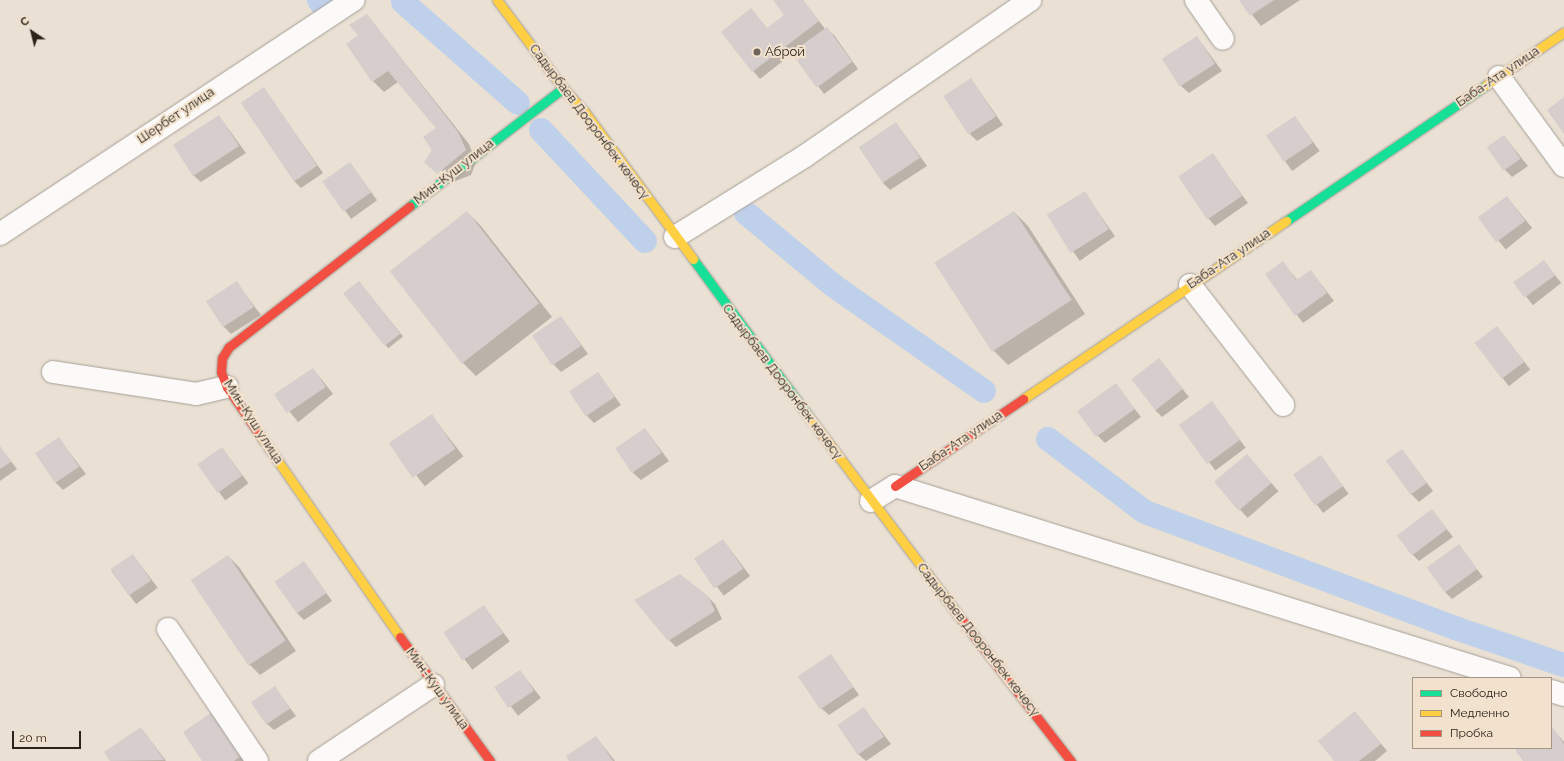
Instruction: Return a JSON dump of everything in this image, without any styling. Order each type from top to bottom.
[{"type":"street","name":"Шербет улица","points":[[0,234],[353,0]]},
{"type":"street","name":"Садырбаев Дооронбек көчөсү","points":[[497,0],[563,88],[584,111],[870,501],[1071,761]]},
{"type":"street","points":[[675,237],[805,156],[1030,0]]},
{"type":"street","points":[[1196,0],[1223,39]]},
{"type":"street","name":"Баба-Ата улица","points":[[894,486],[1564,32]]},
{"type":"street","points":[[1499,77],[1564,166]]},
{"type":"street","name":"Мин-Куш улица","points":[[490,761],[433,685],[227,387],[221,372],[222,358],[229,347],[563,88]]},
{"type":"street","points":[[1190,285],[1283,404]]},
{"type":"street","points":[[53,372],[196,394],[227,387]]},
{"type":"street","points":[[870,501],[894,486],[1507,677]]},
{"type":"street","points":[[168,629],[256,761]]},
{"type":"street","points":[[319,761],[433,685]]},
{"type":"street","points":[[1552,691],[1564,695]]},
{"type":"building","name":"Аброй","points":[[773,0],[803,0],[819,21],[752,72],[721,32],[751,8],[767,28],[784,15]]},
{"type":"building","points":[[1239,0],[1274,0],[1250,16]]},
{"type":"building","points":[[367,14],[458,132],[466,150],[437,174],[424,162],[432,150],[423,137],[436,128],[388,71],[372,82],[346,44],[358,35],[349,25]]},
{"type":"building","points":[[827,27],[852,62],[817,88],[791,53]]},
{"type":"building","points":[[1197,36],[1215,64],[1180,87],[1162,59]]},
{"type":"building","points":[[971,78],[996,117],[968,135],[943,96]]},
{"type":"building","points":[[264,87],[317,166],[294,181],[241,103]]},
{"type":"building","points":[[1564,97],[1564,134],[1547,110]]},
{"type":"building","points":[[219,115],[239,146],[193,176],[173,145]]},
{"type":"building","points":[[1295,116],[1313,143],[1284,162],[1266,136]]},
{"type":"building","points":[[896,122],[920,158],[883,183],[859,147]]},
{"type":"building","points":[[1504,135],[1521,159],[1503,171],[1487,147]]},
{"type":"building","points":[[1213,153],[1242,196],[1207,220],[1178,176]]},
{"type":"building","points":[[350,162],[371,192],[343,212],[322,182]]},
{"type":"building","points":[[1085,191],[1109,229],[1071,253],[1047,215]]},
{"type":"building","points":[[1507,196],[1525,221],[1496,242],[1478,217]]},
{"type":"building","points":[[467,211],[539,303],[462,364],[390,271]]},
{"type":"building","points":[[1014,211],[1072,300],[992,352],[934,263]]},
{"type":"building","points":[[1544,260],[1555,275],[1524,298],[1513,282]]},
{"type":"building","points":[[1283,261],[1296,280],[1311,270],[1327,293],[1295,316],[1265,274]]},
{"type":"building","points":[[237,281],[254,307],[223,327],[206,301]]},
{"type":"building","points":[[359,281],[400,334],[384,346],[343,293]]},
{"type":"building","points":[[561,316],[581,346],[552,365],[532,336]]},
{"type":"building","points":[[1497,326],[1524,362],[1502,379],[1475,343]]},
{"type":"building","points":[[1159,358],[1183,389],[1155,410],[1131,380]]},
{"type":"building","points":[[313,368],[326,387],[287,413],[274,394]]},
{"type":"building","points":[[598,372],[615,397],[586,416],[569,392]]},
{"type":"building","points":[[1116,383],[1135,409],[1096,437],[1077,411]]},
{"type":"building","points":[[1212,401],[1240,440],[1207,464],[1179,425]]},
{"type":"building","points":[[432,414],[455,449],[412,478],[389,443]]},
{"type":"building","points":[[645,428],[662,453],[632,473],[615,448]]},
{"type":"building","points":[[59,437],[79,467],[55,483],[35,453]]},
{"type":"building","points":[[0,446],[11,462],[0,469]]},
{"type":"building","points":[[222,447],[242,476],[218,493],[197,464]]},
{"type":"building","points":[[1402,449],[1427,483],[1411,495],[1386,461]]},
{"type":"building","points":[[1247,454],[1271,483],[1238,511],[1214,482]]},
{"type":"building","points":[[1321,455],[1343,486],[1315,506],[1293,475]]},
{"type":"building","points":[[1432,509],[1447,529],[1412,555],[1397,535]]},
{"type":"building","points":[[723,539],[743,569],[714,588],[694,559]]},
{"type":"building","points":[[1459,544],[1477,569],[1445,593],[1427,568]]},
{"type":"building","points":[[133,554],[151,581],[129,596],[111,569]]},
{"type":"building","points":[[228,555],[286,640],[248,666],[191,580]]},
{"type":"building","points":[[304,561],[326,593],[297,614],[275,582]]},
{"type":"building","points":[[680,574],[708,596],[715,611],[668,641],[634,600]]},
{"type":"building","points":[[484,605],[503,633],[462,661],[443,632]]},
{"type":"building","points":[[831,654],[853,687],[820,710],[798,676]]},
{"type":"building","points":[[520,670],[534,691],[508,708],[494,687]]},
{"type":"building","points":[[275,686],[290,708],[266,725],[251,702]]},
{"type":"building","points":[[864,707],[884,737],[858,755],[837,725]]},
{"type":"building","points":[[1355,711],[1381,744],[1359,761],[1334,761],[1318,741]]},
{"type":"building","points":[[211,713],[241,756],[234,761],[202,761],[183,732]]},
{"type":"building","points":[[1552,726],[1564,744],[1564,761],[1523,761],[1515,750],[1552,749]]},
{"type":"building","points":[[141,727],[164,760],[110,761],[104,752]]},
{"type":"building","points":[[596,736],[613,761],[569,761],[566,756]]},
{"type":"waterway","points":[[319,0],[322,4],[331,0]]},
{"type":"waterway","points":[[403,2],[518,103]]},
{"type":"waterway","points":[[541,130],[645,241]]},
{"type":"waterway","points":[[746,213],[834,286],[984,391]]},
{"type":"waterway","points":[[1048,439],[1145,512],[1458,629],[1564,665]]},
{"type":"traffic: fast","points":[[1286,221],[1486,85]]},
{"type":"traffic: fast","points":[[410,206],[563,88]]},
{"type":"traffic: fast","points":[[693,259],[812,421]]},
{"type":"traffic: slow","points":[[497,0],[563,88],[584,111],[693,259]]},
{"type":"traffic: slow","points":[[1486,85],[1564,32]]},
{"type":"traffic: slow","points":[[1023,399],[1286,221]]},
{"type":"traffic: slow","points":[[812,421],[958,615]]},
{"type":"traffic: slow","points":[[257,431],[400,637]]},
{"type":"traffic: jam","points":[[257,431],[227,387],[221,372],[222,358],[229,347],[410,206]]},
{"type":"traffic: jam","points":[[895,486],[1023,399]]},
{"type":"traffic: jam","points":[[958,615],[1071,761]]},
{"type":"traffic: jam","points":[[400,637],[490,761]]},
{"type":"place","name":"Аброй","points":[[757,52]]}]
